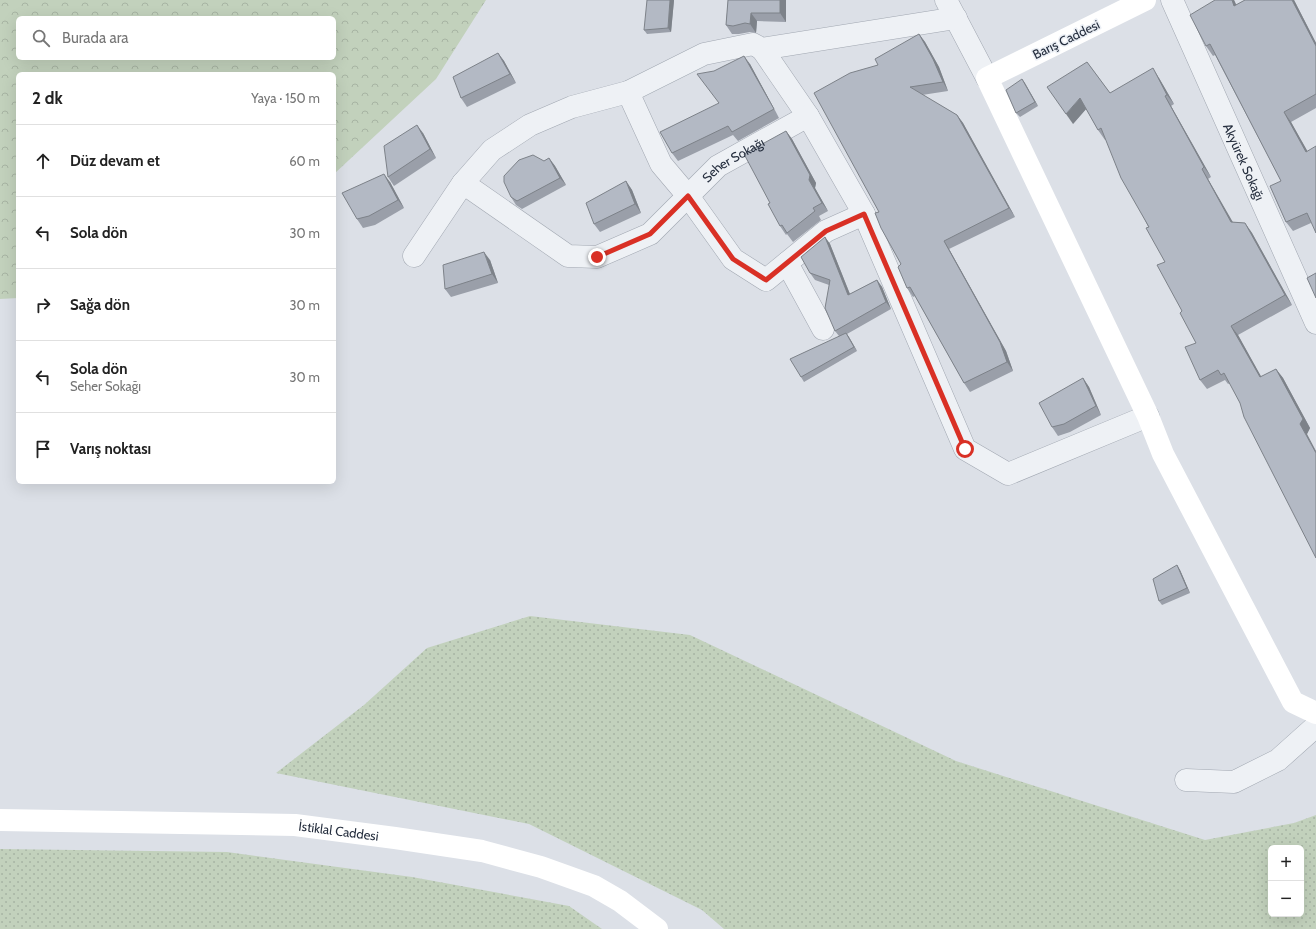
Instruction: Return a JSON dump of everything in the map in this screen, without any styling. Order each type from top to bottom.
[{"type":"street","name":"Barış Caddesi","points":[[987,78],[1145,0]]},
{"type":"street","name":"Akyürek Sokağı","points":[[1172,0],[1316,323]]},
{"type":"street","points":[[762,49],[951,9],[987,78],[1148,416],[1163,454],[1293,702],[1316,713]]},
{"type":"street","points":[[414,256],[463,183],[492,150],[530,125],[572,107],[628,92],[704,54],[752,44],[762,49],[808,116],[864,214],[965,449],[1008,474],[1148,416]]},
{"type":"street","points":[[628,92],[661,164],[688,196],[733,259],[766,280],[826,231],[864,214]]},
{"type":"street","name":"Seher Sokağı","points":[[463,183],[568,256],[597,257],[650,234],[718,166],[808,116]]},
{"type":"street","points":[[786,263],[823,329]]},
{"type":"street","points":[[1186,780],[1234,782],[1278,760],[1316,726]]},
{"type":"street","name":"İstiklal Caddesi","points":[[0,820],[295,825],[482,851],[541,867],[594,886],[620,901],[657,929]]},
{"type":"green space","points":[[0,0],[486,0],[436,79],[336,172],[336,72],[16,72],[16,298],[0,299]]},
{"type":"green space","points":[[530,616],[690,635],[956,761],[1205,840],[1294,823],[1316,815],[1316,929],[724,929],[702,910],[529,824],[276,773],[364,705],[427,648]]},
{"type":"green space","points":[[0,849],[227,852],[412,877],[569,906],[602,929],[0,929]]},
{"type":"building","points":[[647,0],[670,0],[668,28],[644,30]]},
{"type":"building","points":[[728,0],[780,0],[780,13],[751,13],[750,24],[745,23],[733,26],[726,25]]},
{"type":"building","points":[[1215,0],[1232,0],[1234,6],[1245,0],[1292,0],[1316,46],[1316,94],[1284,112],[1306,152],[1316,146],[1316,233],[1307,213],[1286,222],[1270,186],[1281,181],[1210,44],[1206,46],[1190,15]]},
{"type":"building","points":[[919,34],[933,59],[943,82],[910,87],[957,115],[1009,208],[944,241],[1000,342],[1007,362],[964,383],[910,287],[907,288],[898,267],[901,264],[881,228],[875,213],[879,212],[814,93],[850,73],[878,65],[875,59]]},
{"type":"building","points":[[498,53],[510,74],[461,98],[453,77]]},
{"type":"building","points":[[744,56],[774,109],[732,132],[728,126],[672,153],[660,132],[719,103],[697,74],[714,71]]},
{"type":"building","points":[[1087,62],[1110,93],[1153,68],[1167,95],[1165,96],[1204,167],[1202,169],[1231,222],[1245,223],[1285,295],[1231,326],[1260,377],[1276,369],[1303,419],[1300,424],[1316,453],[1316,558],[1244,417],[1240,403],[1224,373],[1221,375],[1218,370],[1200,380],[1185,347],[1196,343],[1180,313],[1182,311],[1157,265],[1165,262],[1146,228],[1149,227],[1121,178],[1101,128],[1098,130],[1080,98],[1066,114],[1047,87]]},
{"type":"building","points":[[1022,79],[1035,102],[1016,113],[1006,90]]},
{"type":"building","points":[[417,125],[430,149],[388,177],[384,146]]},
{"type":"building","points":[[786,131],[810,175],[809,180],[822,203],[813,208],[815,211],[787,233],[782,225],[780,226],[768,204],[770,203],[744,154]]},
{"type":"building","points":[[533,155],[544,161],[549,158],[560,178],[517,201],[511,197],[504,182],[504,176],[519,160]]},
{"type":"building","points":[[384,174],[398,200],[369,216],[357,219],[342,193]]},
{"type":"building","points":[[626,181],[635,204],[594,224],[586,203]]},
{"type":"building","points":[[825,237],[848,295],[877,280],[886,302],[835,331],[825,308],[830,280],[810,273],[801,257]]},
{"type":"building","points":[[484,252],[492,274],[445,289],[443,265]]},
{"type":"building","points":[[1316,273],[1316,298],[1307,278]]},
{"type":"building","points":[[846,333],[854,347],[801,377],[790,359]]},
{"type":"building","points":[[1083,378],[1096,406],[1064,424],[1052,427],[1039,403]]},
{"type":"building","points":[[1177,565],[1187,588],[1159,601],[1153,579]]},
{"type":"route","points":[[597,257],[650,234],[688,196],[733,259],[766,280],[826,231],[864,214],[965,449]]}]
